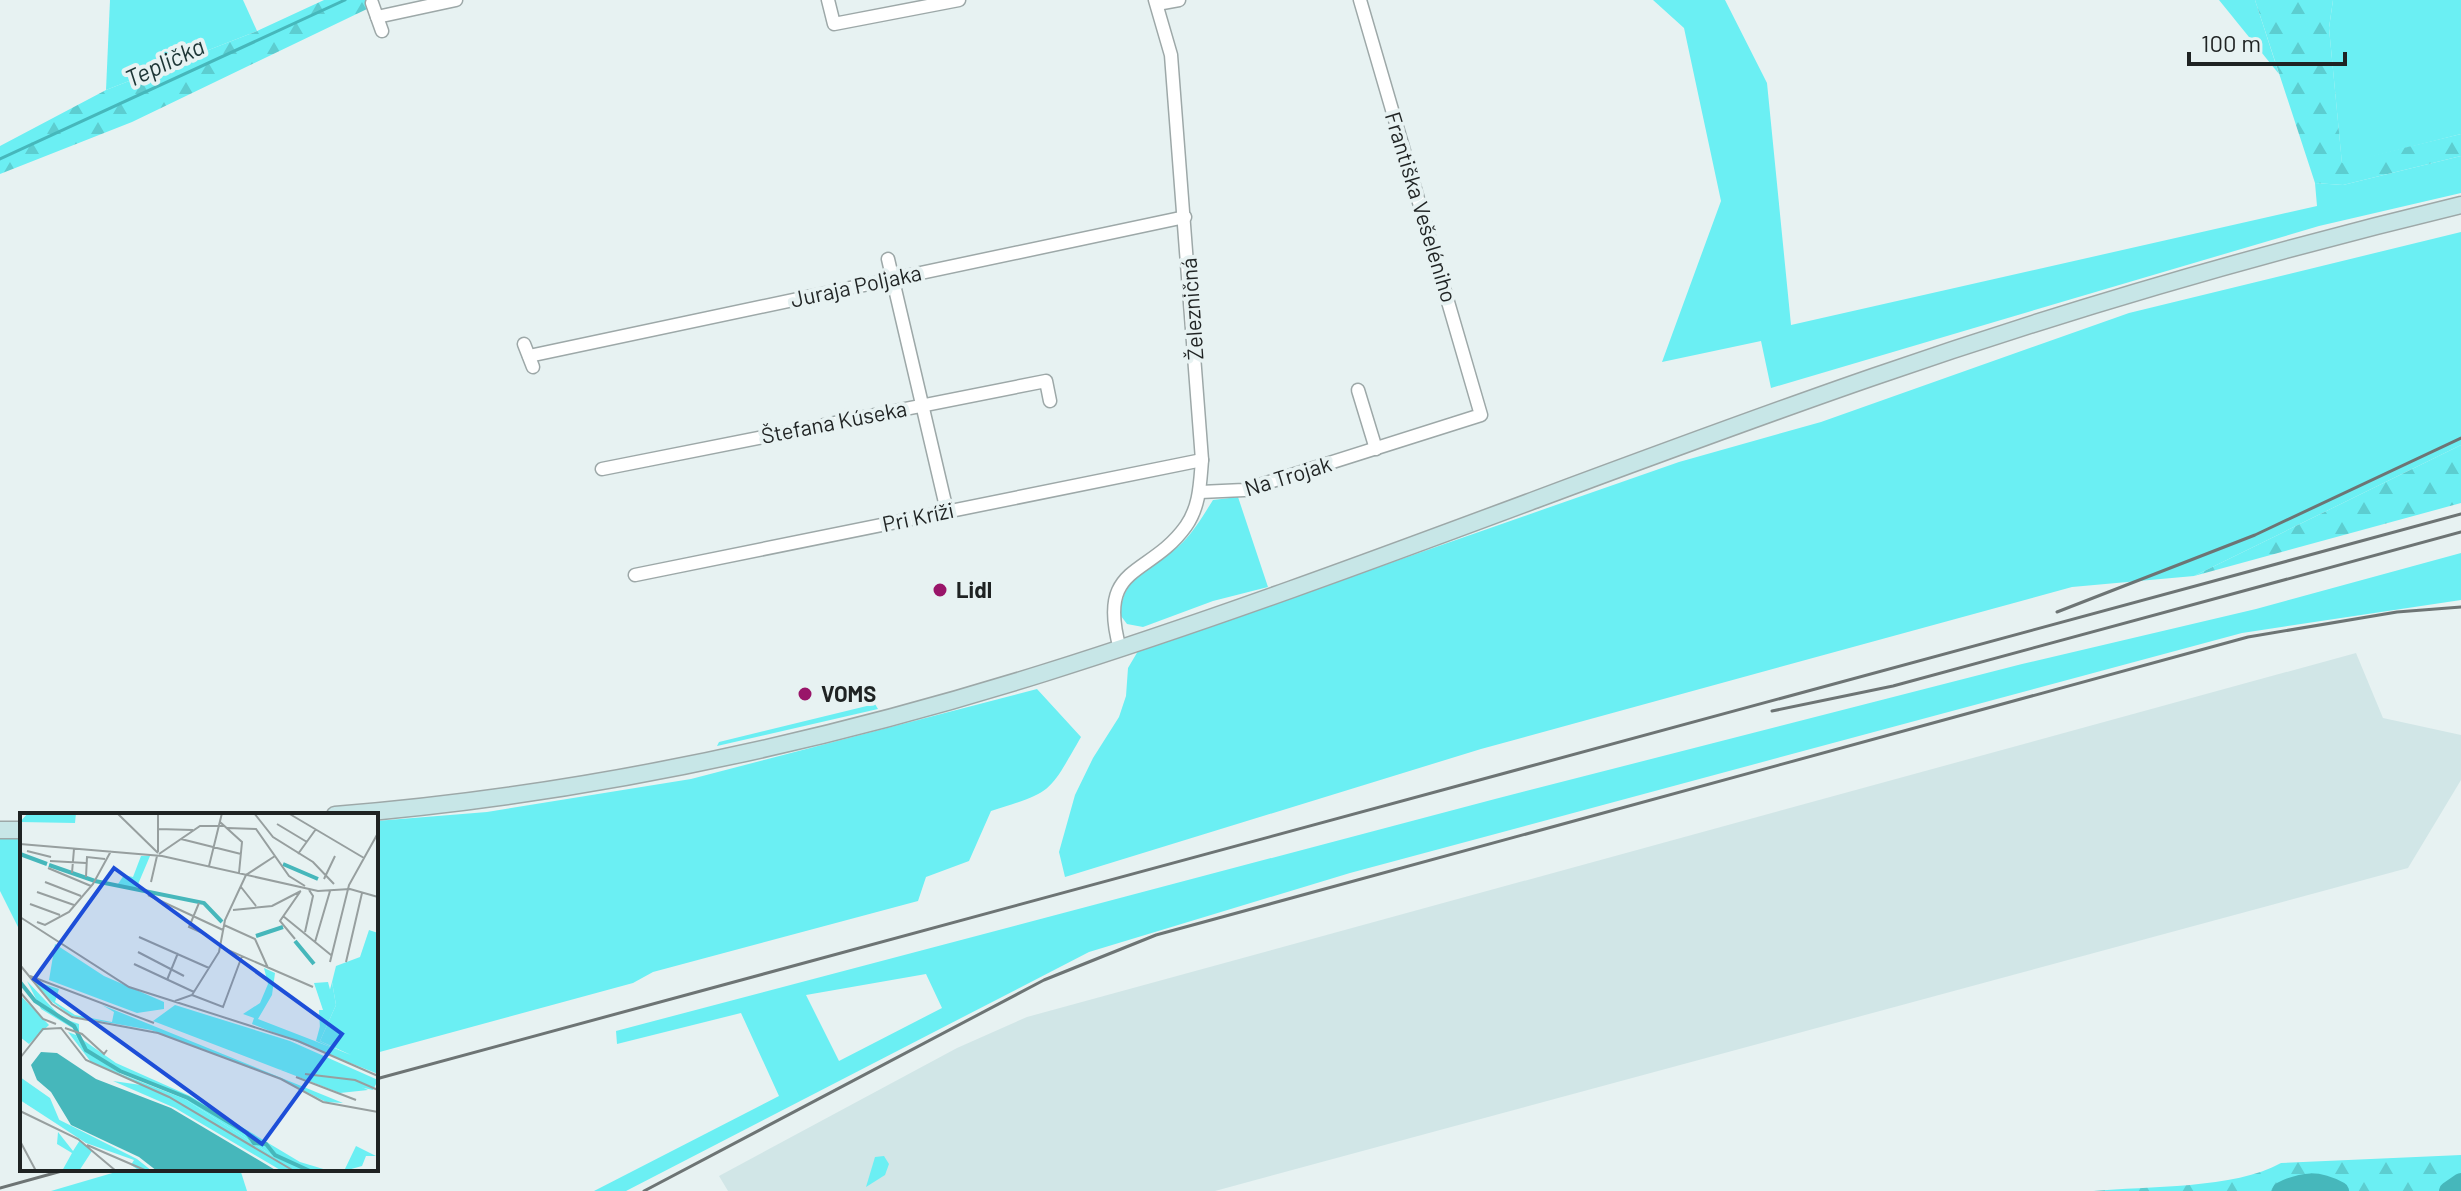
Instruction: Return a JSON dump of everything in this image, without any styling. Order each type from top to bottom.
[{"type":"main road","points":[[353,813],[498,797],[718,758],[973,694],[1120,649],[1974,343],[2189,276],[2461,205]]},
{"type":"street","points":[[377,17],[456,0]]},
{"type":"street","points":[[828,0],[834,24],[959,0]]},
{"type":"street","points":[[1156,2],[1179,0]]},
{"type":"street","name":"Františka Vešeléniho","points":[[1360,0],[1481,415]]},
{"type":"street","name":"Železničná","points":[[1120,649],[1112,614],[1119,588],[1136,567],[1167,546],[1187,525],[1200,492],[1202,460],[1171,55],[1156,2]]},
{"type":"street","points":[[372,3],[382,31]]},
{"type":"street","name":"Juraja Poljaka","points":[[528,356],[1185,217]]},
{"type":"street","points":[[888,259],[947,511]]},
{"type":"street","name":"Štefana Kúseka","points":[[602,469],[1046,381],[1050,401]]},
{"type":"street","points":[[1358,390],[1376,449]]},
{"type":"street","name":"Na Trojak","points":[[1200,492],[1244,490],[1481,415]]},
{"type":"street","name":"Pri Kríži","points":[[635,575],[1202,460]]},
{"type":"shaded area","points":[[2356,653],[2383,718],[2461,735],[2461,780],[2408,868],[1215,1191],[728,1191],[719,1176],[957,1048],[1027,1017]]},
{"type":"green space","points":[[110,0],[243,0],[257,31],[106,90]]},
{"type":"green space","points":[[324,0],[366,0],[367,9],[132,122],[0,174],[0,146],[106,90],[257,31]]},
{"type":"green space","points":[[1653,0],[1725,0],[1767,83],[1791,325],[2317,206],[2315,183],[2343,185],[2461,156],[2461,193],[2319,226],[1771,388],[1761,341],[1662,362],[1721,201],[1684,28]]},
{"type":"green space","points":[[2219,0],[2255,0],[2279,74]]},
{"type":"green space","points":[[2255,0],[2333,0],[2329,28],[2342,163],[2461,134],[2461,156],[2343,185],[2315,183]]},
{"type":"green space","points":[[2333,0],[2461,0],[2461,134],[2342,164],[2329,28]]},
{"type":"green space","points":[[2461,232],[2461,445],[2194,576],[2072,587],[1481,749],[1065,877],[1059,852],[1075,795],[1093,758],[1119,717],[1126,696],[1128,668],[1138,651],[1679,462],[1821,422],[2129,313]]},
{"type":"green space","points":[[2461,445],[2461,503],[2194,576]]},
{"type":"green space","points":[[1238,497],[1268,587],[1213,601],[1143,627],[1127,624],[1121,616],[1122,602],[1133,581],[1183,542],[1213,500]]},
{"type":"green space","points":[[2461,553],[2461,600],[2242,633],[1350,873],[1089,952],[626,1191],[594,1191],[779,1096],[741,1013],[617,1044],[616,1031],[1495,799],[2022,664],[2256,609]],"holes":[[[926,974],[942,1008],[839,1061],[806,995]]]},
{"type":"green space","points":[[1037,689],[1081,737],[1055,780],[1038,794],[991,811],[969,861],[926,877],[918,901],[653,972],[633,983],[378,1052],[378,821],[487,812],[691,779]]},
{"type":"green space","points":[[875,704],[878,709],[717,746],[719,742]]},
{"type":"green space","points":[[20,838],[20,931],[0,891],[0,839]]},
{"type":"green space","points":[[2461,1155],[2461,1191],[2093,1191],[2216,1182],[2240,1178],[2281,1163]]},
{"type":"green space","points":[[884,1156],[889,1164],[885,1175],[866,1187],[875,1157]]},
{"type":"green space","points":[[119,1171],[241,1171],[247,1191],[51,1191]]},
{"type":"waterway","name":"Teplička","points":[[0,159],[345,0]]},
{"type":"waterway","points":[[2281,1191],[2310,1182],[2340,1191]]},
{"type":"waterway","points":[[2448,1191],[2461,1182]]},
{"type":"railway","points":[[2057,612],[2255,535],[2461,438]]},
{"type":"railway","points":[[378,1078],[2461,514]]},
{"type":"railway","points":[[1772,711],[1893,686],[2461,532]]},
{"type":"railway","points":[[644,1191],[1044,980],[1156,935],[2248,637],[2397,612],[2461,607]]},
{"type":"railway","points":[[0,1188],[62,1171]]},
{"type":"place","name":"Lidl","points":[[940,590]]},
{"type":"place","name":"VOMS","points":[[805,694]]}]
